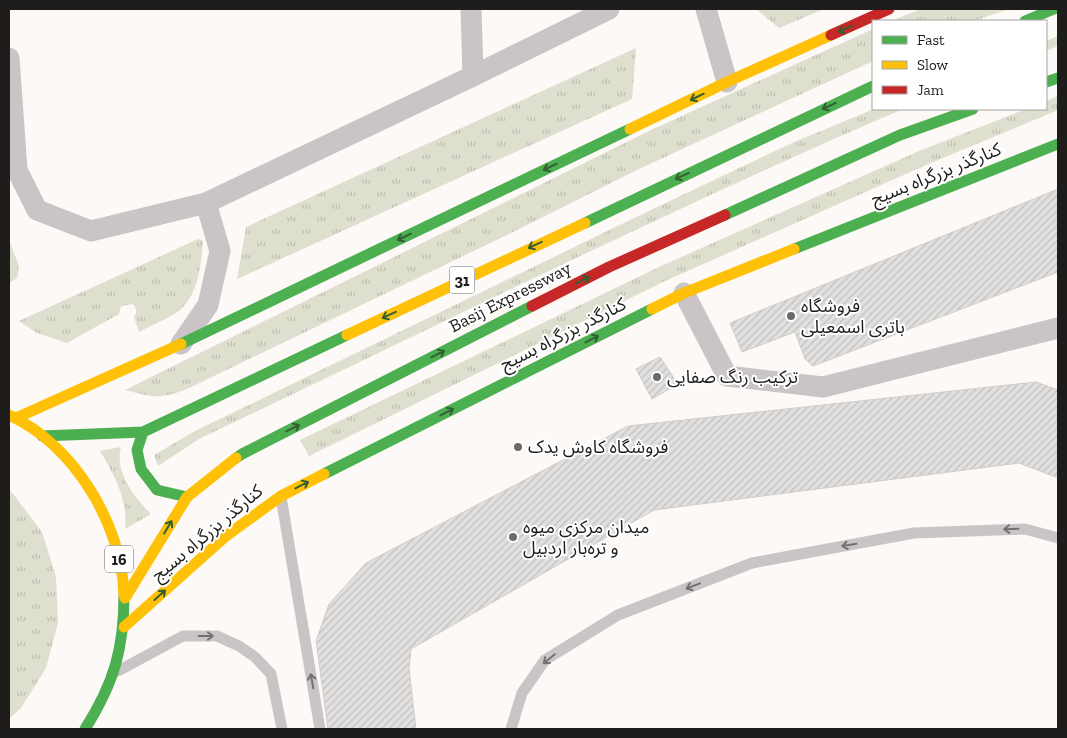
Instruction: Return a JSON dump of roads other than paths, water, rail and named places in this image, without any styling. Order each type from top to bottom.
[{"type":"main road","points":[[12,416],[181,344],[727,82],[889,9]]},
{"type":"main road","points":[[1027,20],[1054,9]]},
{"type":"main road","name":"Basij Expressway","points":[[42,436],[143,432],[872,86]]},
{"type":"main road","name":"Basij Expressway","points":[[125,598],[186,497],[242,454],[609,267],[900,135],[970,110]]},
{"type":"main road","name":"کنارگذر بزرگراه بسیج","points":[[124,627],[226,536],[281,496],[684,293],[1058,144]]},
{"type":"main road","name":"16","points":[[12,416],[42,436],[76,468],[101,508],[118,552],[125,598],[124,627],[114,673],[95,716],[85,729]]},
{"type":"main road","points":[[143,432],[137,450],[141,469],[158,490],[186,497]]},
{"type":"street","points":[[471,9],[474,76]]},
{"type":"street","points":[[9,58],[17,170],[37,210],[91,231],[206,203],[474,76],[609,9]]},
{"type":"street","points":[[706,9],[727,82]]},
{"type":"street","points":[[181,344],[208,304],[220,251],[206,203]]},
{"type":"street","points":[[684,293],[726,376],[823,387],[1058,328]]},
{"type":"lane","points":[[281,496],[320,729]]},
{"type":"lane","points":[[511,729],[522,694],[545,660],[618,615],[752,563],[914,533],[1025,529],[1058,538]]},
{"type":"lane","points":[[114,673],[183,636],[217,636],[239,646],[255,657],[271,674],[282,729]]},
{"type":"place","name":"فروشگاه باتری اسمعیلی","points":[[791,316]]},
{"type":"place","name":"ترکیب رنگ صفایی","points":[[657,377]]},
{"type":"place","name":"فروشگاه کاوش یدک","points":[[518,447]]},
{"type":"place","name":"میدان مرکزی میوه و تره‌بار اردبیل","points":[[513,537]]}]
